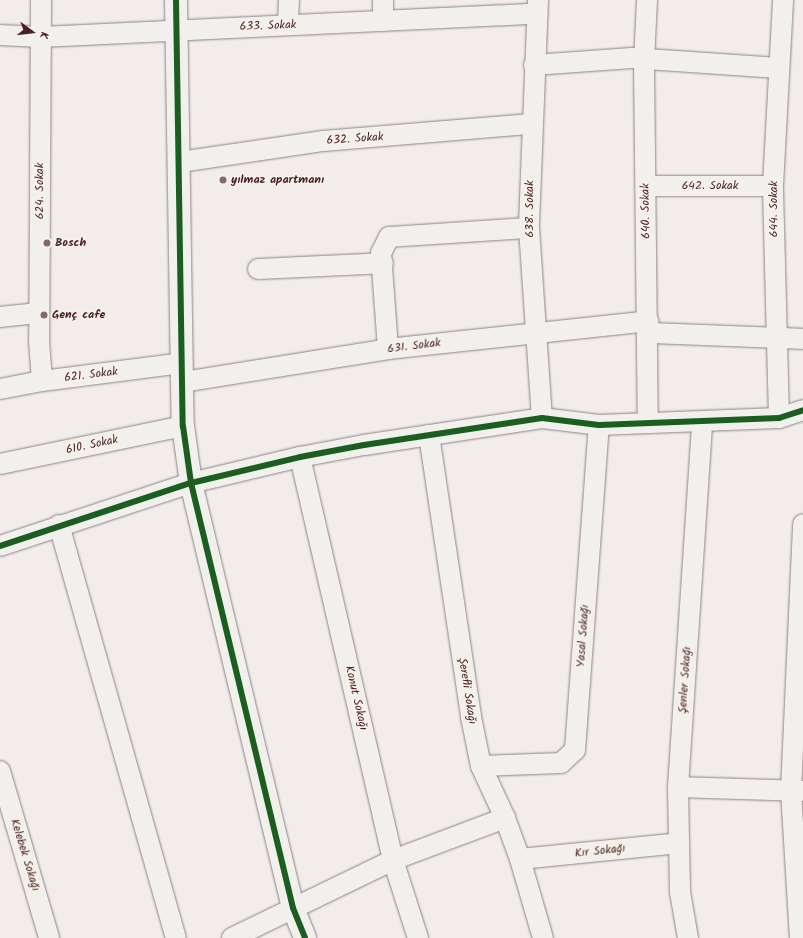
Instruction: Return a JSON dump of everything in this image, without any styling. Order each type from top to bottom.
[{"type":"street","name":"624. Sokak","points":[[41,0],[39,313],[42,381]]},
{"type":"street","points":[[176,0],[180,162],[183,426],[191,483],[293,908],[305,938]]},
{"type":"street","points":[[288,25],[289,0]]},
{"type":"street","points":[[383,0],[383,21]]},
{"type":"street","name":"640. Sokak","points":[[646,0],[644,60],[648,422]]},
{"type":"street","name":"644. Sokak","points":[[779,418],[773,186],[783,0]]},
{"type":"street","name":"633. Sokak","points":[[0,35],[40,37],[177,29],[383,21],[537,7]]},
{"type":"street","name":"638. Sokak","points":[[537,7],[531,124],[529,228],[542,418]]},
{"type":"street","points":[[534,65],[632,58],[779,68]]},
{"type":"street","name":"632. Sokak","points":[[180,162],[324,141],[531,124]]},
{"type":"street","name":"642. Sokak","points":[[646,186],[773,186]]},
{"type":"street","points":[[388,349],[383,263],[381,253],[384,244],[389,237],[398,235],[529,228]]},
{"type":"street","points":[[258,269],[383,263]]},
{"type":"street","points":[[0,317],[39,313]]},
{"type":"street","name":"631. Sokak","points":[[182,372],[536,331],[648,327],[803,339]]},
{"type":"street","name":"621. Sokak","points":[[0,389],[42,381],[182,372]]},
{"type":"street","points":[[0,546],[59,525],[191,483],[300,457],[429,435],[542,418],[599,425],[648,422],[702,422],[779,418],[803,410]]},
{"type":"street","name":"Şenler Sokağı","points":[[688,938],[680,892],[678,786],[702,422]]},
{"type":"street","name":"Yasal Sokağı","points":[[481,766],[560,763],[575,750],[599,425]]},
{"type":"street","name":"610. Sokak","points":[[0,464],[183,426]]},
{"type":"street","name":"Şerefli Sokağı","points":[[429,435],[471,717],[481,766],[506,818],[520,859],[543,938]]},
{"type":"street","name":"Konut Sokağı","points":[[300,457],[393,860],[418,938]]},
{"type":"street","points":[[800,938],[797,791],[803,524]]},
{"type":"street","points":[[59,525],[176,938]]},
{"type":"street","name":"Kelebek Sokağı","points":[[0,771],[50,938]]},
{"type":"street","points":[[678,786],[797,791]]},
{"type":"street","points":[[232,938],[393,860],[506,818]]},
{"type":"street","name":"Kır Sokağı","points":[[520,859],[679,843]]},
{"type":"cycle path","points":[[176,0],[183,426],[191,483],[293,908],[305,938]]},
{"type":"cycle path","points":[[0,546],[191,483],[300,457],[364,445],[542,418],[599,425],[779,418],[803,410]]},
{"type":"place","name":"yılmaz apartmanı","points":[[223,180]]},
{"type":"place","name":"Bosch","points":[[47,243]]},
{"type":"place","name":"Genç cafe","points":[[44,315]]}]
